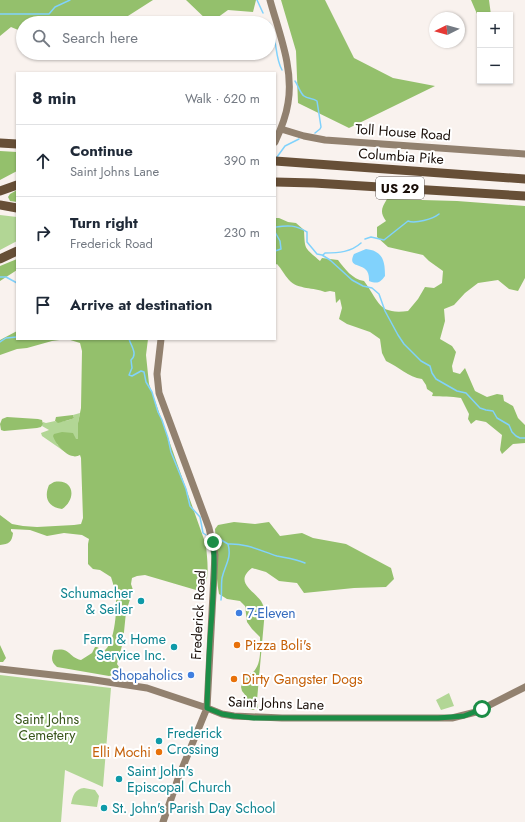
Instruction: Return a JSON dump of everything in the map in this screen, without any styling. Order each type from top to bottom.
[{"type":"highway","points":[[0,143],[16,144]]},
{"type":"highway","name":"Columbia Pike","points":[[278,162],[525,178]]},
{"type":"highway","name":"US 29","points":[[276,182],[525,196]]},
{"type":"highway","points":[[0,191],[16,184]]},
{"type":"highway","points":[[0,205],[16,208]]},
{"type":"highway","points":[[0,259],[16,251]]},
{"type":"street","points":[[270,0],[275,16]]},
{"type":"street","points":[[276,20],[282,39],[289,78],[288,103],[281,129],[276,140]]},
{"type":"street","name":"Toll House Road","points":[[281,129],[304,136],[325,140],[525,154]]},
{"type":"street","name":"Frederick Road","points":[[161,340],[157,374],[159,393],[209,528],[215,555],[207,708],[179,776],[163,822]]},
{"type":"street","name":"Saint Johns Lane","points":[[0,669],[88,679],[141,687],[222,714],[254,718],[452,718],[476,712],[525,687]]},
{"type":"green space","points":[[0,0],[153,0],[128,16],[16,16],[16,29],[11,27],[0,36]]},
{"type":"green space","points":[[186,0],[256,0],[253,12],[228,10],[220,16],[203,16]]},
{"type":"green space","points":[[281,0],[325,0],[354,58],[393,78],[435,86],[349,128],[298,103],[296,51]]},
{"type":"green space","points":[[471,0],[489,0],[491,12],[477,12],[477,14]]},
{"type":"green space","points":[[0,151],[16,152],[16,172],[0,180]]},
{"type":"green space","points":[[16,191],[16,202],[10,201],[8,197]]},
{"type":"green space","points":[[387,199],[457,201],[525,206],[525,278],[518,291],[509,289],[498,280],[478,283],[465,293],[454,305],[444,309],[445,321],[440,339],[452,346],[456,352],[452,366],[453,372],[460,374],[465,368],[475,391],[487,397],[497,394],[503,395],[504,401],[513,406],[518,418],[525,425],[525,443],[513,444],[502,454],[500,450],[502,435],[486,422],[476,420],[471,424],[468,419],[469,414],[461,398],[432,396],[433,393],[427,389],[422,379],[408,374],[386,361],[382,353],[380,339],[370,332],[347,324],[339,319],[342,308],[340,299],[336,303],[335,292],[325,292],[301,287],[289,280],[276,264],[276,218],[279,218],[288,222],[296,223],[304,230],[306,248],[320,261],[322,258],[338,260],[352,276],[364,281],[380,305],[385,309],[398,312],[408,311],[418,299],[425,287],[434,288],[442,283],[443,271],[423,255],[388,247],[377,237],[377,227],[386,221],[382,210]]},
{"type":"green space","points":[[0,215],[16,217],[16,242],[0,250]]},
{"type":"green space","points":[[16,259],[16,271],[0,281],[0,266]]},
{"type":"green space","points":[[16,332],[16,340],[60,340],[17,349],[0,355],[0,340]]},
{"type":"green space","points":[[70,340],[148,340],[146,355],[149,384],[206,545],[208,573],[204,589],[196,590],[145,575],[132,578],[131,584],[133,590],[126,612],[123,642],[117,664],[119,667],[119,672],[115,675],[109,676],[57,667],[52,660],[54,650],[60,649],[67,651],[77,659],[81,660],[92,653],[95,647],[104,651],[111,641],[116,609],[115,589],[111,577],[100,570],[93,569],[88,564],[89,539],[82,535],[64,533],[47,536],[30,530],[11,529],[13,533],[12,539],[6,544],[0,545],[0,515],[12,524],[23,526],[37,527],[81,524],[83,518],[81,458],[80,455],[70,455],[64,451],[58,445],[53,436],[54,434],[62,432],[73,433],[76,439],[78,439],[78,423],[81,408],[82,351],[80,343]]},
{"type":"green space","points":[[80,413],[78,423],[78,440],[57,444],[68,454],[42,436],[41,433],[49,430],[42,426],[43,422],[66,421],[74,418],[73,415]]},
{"type":"green space","points":[[73,415],[74,418],[72,419],[58,423],[55,421],[56,417]]},
{"type":"green space","points":[[7,417],[38,419],[42,420],[43,424],[41,427],[37,428],[1,430],[0,424],[2,419]]},
{"type":"green space","points":[[54,482],[66,483],[71,490],[70,500],[62,509],[53,506],[48,501],[47,494],[49,485]]},
{"type":"green space","points":[[234,522],[255,524],[269,522],[280,536],[302,533],[313,538],[346,544],[391,568],[394,579],[386,587],[354,588],[304,593],[297,583],[279,581],[266,572],[252,568],[247,573],[245,582],[261,601],[265,610],[257,700],[258,708],[253,710],[247,708],[246,696],[241,687],[244,675],[252,673],[259,661],[260,637],[247,622],[245,606],[240,601],[227,599],[219,594],[218,586],[215,529],[218,525]]},
{"type":"green space","points":[[0,645],[6,658],[3,662],[0,662]]},
{"type":"green space","name":"Saint Johns Cemetery","points":[[0,675],[111,688],[103,787],[65,770],[61,822],[0,822]]},
{"type":"green space","points":[[449,693],[454,706],[441,710],[436,700]]},
{"type":"green space","points":[[84,788],[95,790],[99,796],[97,807],[71,804],[75,793]]},
{"type":"water","points":[[366,249],[376,252],[382,258],[385,276],[378,282],[369,281],[367,271],[352,261],[354,254]]},
{"type":"waterway","points":[[0,14],[49,14],[55,7],[70,0]]},
{"type":"waterway","points":[[257,0],[263,13]]},
{"type":"waterway","points":[[276,47],[282,70]]},
{"type":"waterway","points":[[295,81],[304,96],[317,101],[321,127],[315,133]]},
{"type":"waterway","points":[[277,157],[285,146],[299,139]]},
{"type":"waterway","points":[[365,239],[371,237],[384,240],[408,221],[415,222],[433,218],[439,214]]},
{"type":"waterway","points":[[276,227],[292,226],[307,232],[307,242],[317,254],[330,260],[352,280],[363,286],[372,288],[379,294],[385,311],[404,344],[421,361],[430,366],[436,379],[457,391],[466,393],[480,408],[493,411],[497,418],[509,425],[512,432],[516,436],[525,438]]},
{"type":"waterway","points":[[276,234],[280,241],[281,249],[276,251]]},
{"type":"waterway","points":[[323,255],[325,253],[349,250],[361,243]]},
{"type":"waterway","points":[[0,277],[6,277],[16,282]]},
{"type":"waterway","points":[[0,342],[6,338],[16,337]]},
{"type":"waterway","points":[[129,340],[134,355],[131,360],[132,368],[129,375],[132,376],[141,371],[144,372],[146,382],[152,392],[162,420],[171,452],[186,489],[190,506],[200,517],[203,533],[206,535]]},
{"type":"waterway","points":[[216,537],[228,544],[229,549],[229,557],[222,578],[221,600]]},
{"type":"waterway","points":[[228,544],[247,546],[305,563]]},
{"type":"place","name":"Schumacher & Seiler","points":[[141,601]]},
{"type":"place","name":"7-Eleven","points":[[239,613]]},
{"type":"place","name":"Pizza Boli's","points":[[237,645]]},
{"type":"place","name":"Farm & Home Service Inc.","points":[[174,647]]},
{"type":"place","name":"Shopaholics","points":[[191,675]]},
{"type":"place","name":"Dirty Gangster Dogs","points":[[234,679]]},
{"type":"place","name":"Frederick Crossing","points":[[159,741]]},
{"type":"place","name":"Elli Mochi","points":[[159,752]]},
{"type":"place","name":"Saint John's Episcopal Church","points":[[119,779]]},
{"type":"place","name":"St. John's Parish Day School","points":[[104,808]]},
{"type":"route","points":[[213,542],[215,555],[207,708],[222,714],[254,718],[452,718],[464,716],[482,709]]}]
